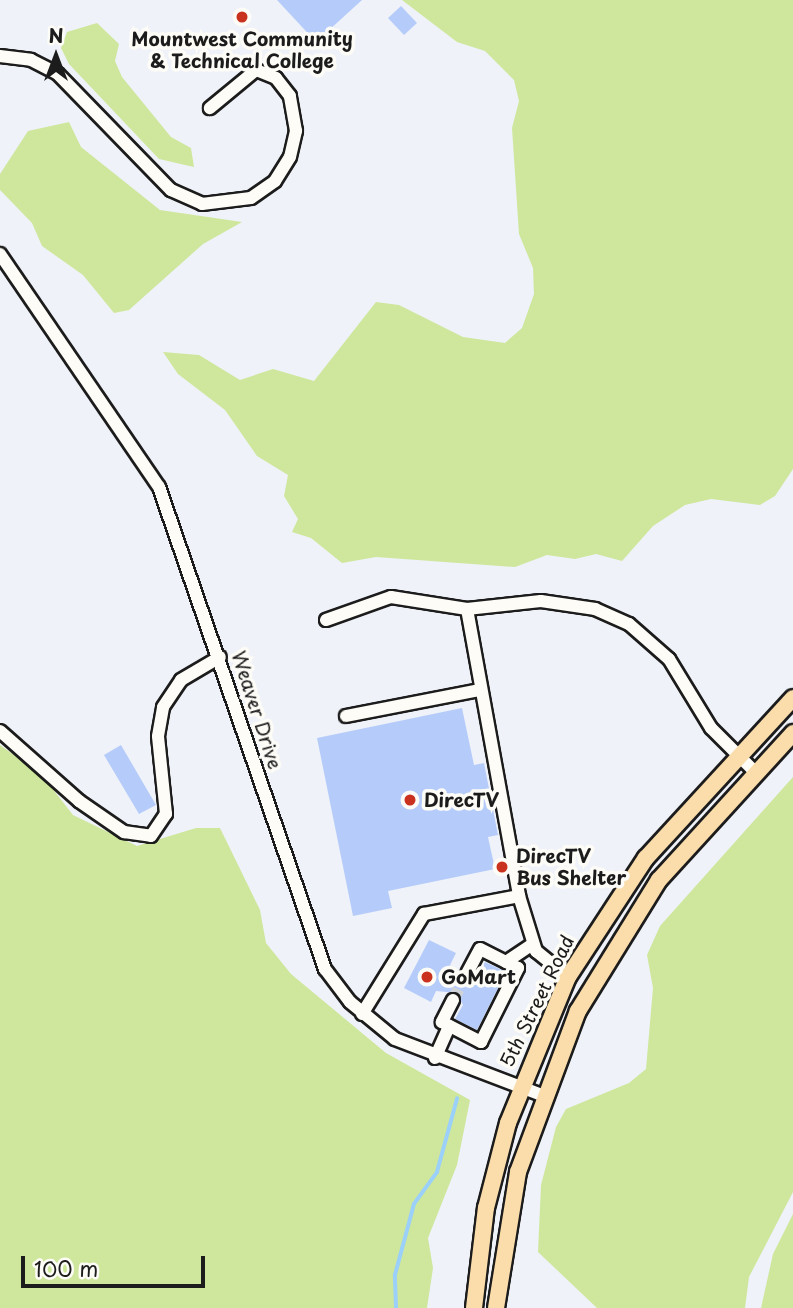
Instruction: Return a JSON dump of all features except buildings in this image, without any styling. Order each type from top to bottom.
[{"type":"main road","name":"5th Street Road","points":[[474,1308],[486,1208],[519,1087],[568,977],[646,858],[793,698]]},
{"type":"main road","points":[[496,1308],[509,1211],[542,1095],[616,942],[659,880],[793,733]]},
{"type":"street","points":[[0,56],[31,60],[58,74],[158,179],[187,199],[221,205],[264,191],[290,157],[293,106],[267,71],[245,74],[210,107]]},
{"type":"street","name":"Weaver Drive","points":[[0,254],[159,487],[220,657],[316,950],[362,1014],[435,1058],[542,1095]]},
{"type":"street","points":[[326,620],[384,598],[467,609],[560,602],[629,624],[669,659],[711,728],[755,772]]},
{"type":"street","points":[[467,609],[519,896],[533,944],[568,977]]},
{"type":"street","points":[[0,731],[79,801],[124,832],[150,836],[166,814],[158,736],[163,707],[187,675],[220,657]]},
{"type":"street","points":[[346,716],[480,690]]},
{"type":"street","points":[[362,1014],[424,914],[519,896]]},
{"type":"street","points":[[506,962],[533,944]]},
{"type":"street","points":[[453,1000],[442,1022],[481,1042],[519,968],[480,949],[467,974]]},
{"type":"street","points":[[435,1058],[449,1026]]},
{"type":"green space","points":[[402,0],[793,0],[793,469],[775,496],[760,505],[711,499],[685,505],[653,526],[622,561],[596,554],[575,559],[547,555],[515,567],[376,557],[342,563],[311,538],[292,532],[298,519],[284,496],[288,475],[257,456],[225,410],[178,374],[163,352],[199,355],[240,380],[273,369],[314,381],[376,302],[399,305],[463,337],[505,343],[522,328],[534,294],[533,268],[519,234],[512,128],[519,101],[514,80],[485,51],[457,42]]},
{"type":"green space","points":[[97,23],[119,44],[115,61],[122,77],[171,137],[191,148],[194,167],[159,159],[69,64],[61,48],[67,32]]},
{"type":"green space","points":[[69,122],[81,147],[160,210],[242,222],[203,244],[129,310],[114,313],[83,275],[42,246],[32,223],[0,190],[0,174],[28,131]]},
{"type":"green space","points":[[0,745],[41,774],[73,815],[137,846],[196,828],[220,828],[260,910],[266,943],[291,974],[386,1053],[470,1100],[457,1165],[428,1238],[433,1268],[427,1308],[0,1308]]},
{"type":"green space","points":[[793,777],[793,1192],[749,1277],[745,1308],[597,1308],[538,1252],[541,1185],[556,1127],[566,1109],[629,1083],[646,1069],[653,988],[647,955],[660,926]]},
{"type":"green space","points":[[793,1214],[793,1308],[761,1308],[773,1254]]},
{"type":"waterway","points":[[396,1308],[395,1275],[414,1204],[437,1172],[457,1099]]},
{"type":"tunnel","points":[[453,1000],[467,973]]},
{"type":"place","name":"Mountwest Community & Technical College","points":[[242,17]]},
{"type":"place","name":"DirecTV","points":[[410,800]]},
{"type":"place","name":"DirecTV Bus Shelter","points":[[502,867]]},
{"type":"place","name":"GoMart","points":[[427,977]]}]
